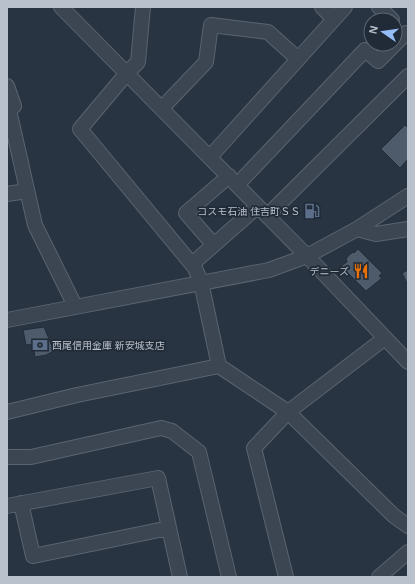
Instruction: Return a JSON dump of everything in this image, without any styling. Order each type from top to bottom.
[{"type":"street","points":[[62,7],[307,256],[408,362]]},
{"type":"street","points":[[143,7],[138,62],[127,73],[80,130],[192,264],[201,282],[219,366],[288,412],[394,516],[408,526]]},
{"type":"street","points":[[322,7],[334,19]]},
{"type":"street","points":[[210,157],[345,7]]},
{"type":"street","points":[[162,108],[206,62],[211,25],[268,32],[298,59]]},
{"type":"street","points":[[213,244],[186,213],[233,181],[365,50],[378,61],[407,34]]},
{"type":"street","points":[[192,264],[213,244],[262,211],[408,76]]},
{"type":"street","points":[[7,86],[14,106],[8,111],[35,225],[75,306]]},
{"type":"street","points":[[7,194],[27,191]]},
{"type":"street","points":[[7,320],[269,270],[307,256],[357,229],[408,196]]},
{"type":"street","points":[[357,229],[376,234],[408,229]]},
{"type":"street","points":[[286,577],[254,448],[288,412],[385,338]]},
{"type":"street","points":[[8,409],[219,366]]},
{"type":"street","points":[[7,457],[30,457],[161,428],[172,431],[199,452],[229,577]]},
{"type":"street","points":[[169,528],[33,556],[14,505],[158,478],[180,577]]},
{"type":"street","points":[[379,577],[408,552]]},
{"type":"building","points":[[405,125],[408,128],[408,159],[400,168],[381,149]]},
{"type":"building","points":[[358,249],[382,273],[379,276],[382,278],[366,291],[341,266],[347,262],[346,259],[349,255]]},
{"type":"building","points":[[408,270],[408,285],[402,273]]},
{"type":"building","points":[[44,327],[54,351],[46,355],[35,357],[33,344],[26,345],[23,330]]},
{"type":"place","name":"コスモ石油 住吉町ＳＳ","points":[[312,211]]},
{"type":"place","name":"デニーズ","points":[[361,271]]},
{"type":"place","name":"西尾信用金庫 新安城支店","points":[[40,345]]}]
